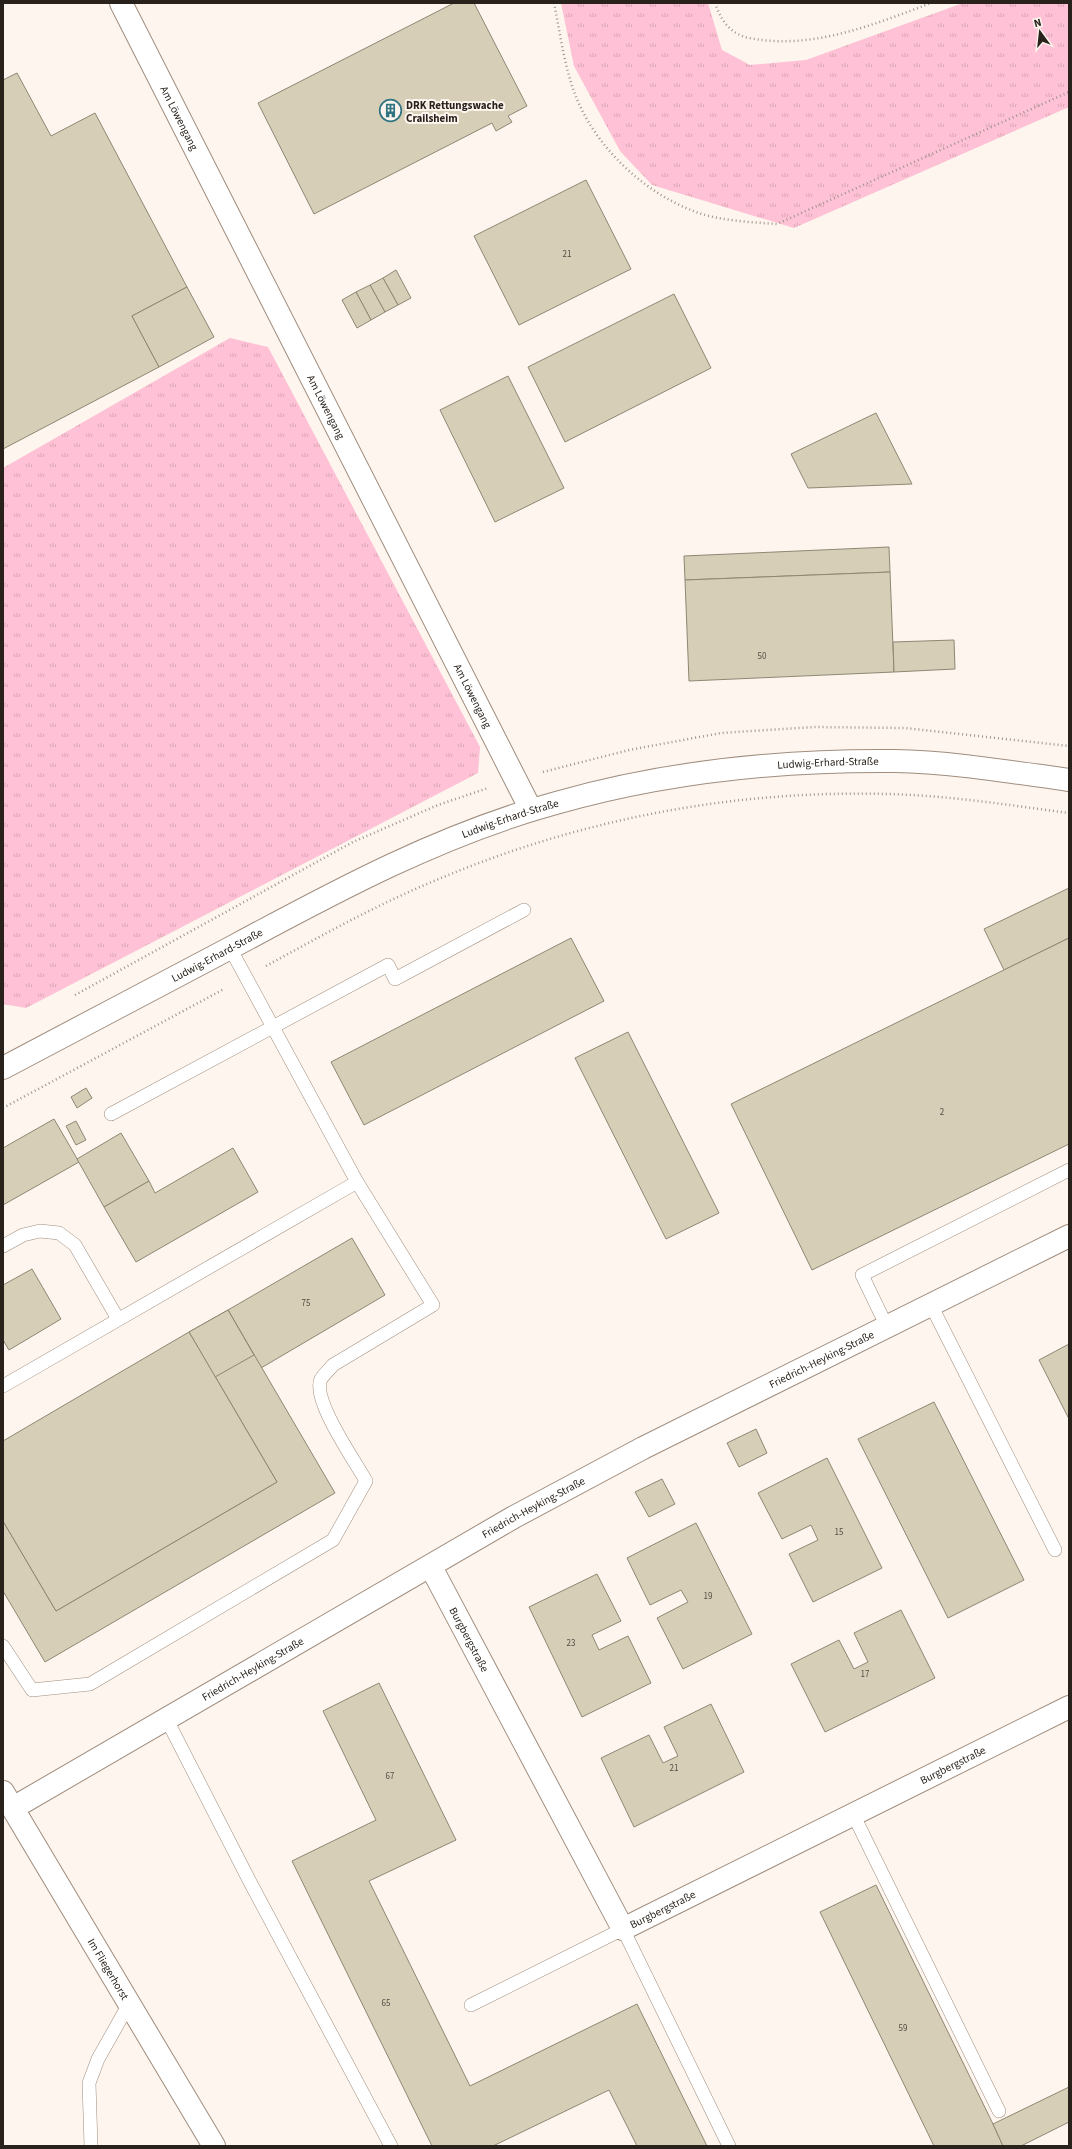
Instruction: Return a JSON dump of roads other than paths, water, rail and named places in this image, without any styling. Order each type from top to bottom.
[{"type":"street","name":"Am Löwengang","points":[[121,3],[531,810]]},
{"type":"street","name":"Ludwig-Erhard-Straße","points":[[3,1068],[349,884],[425,849],[531,810],[623,786],[704,772],[789,764],[896,761],[980,768],[1069,780]]},
{"type":"street","name":"Friedrich-Heyking-Straße","points":[[6,1805],[167,1720],[514,1518],[643,1448],[1069,1236]]},
{"type":"street","name":"Burgbergstraße","points":[[431,1567],[623,1929],[1069,1707]]},
{"type":"street","name":"Im Fliegerhorst","points":[[6,1805],[129,2004],[214,2146]]},
{"type":"lane","points":[[111,1114],[388,965],[395,979],[524,910]]},
{"type":"lane","points":[[3,1646],[32,1690],[90,1684],[333,1540],[366,1481],[324,1408],[319,1394],[321,1380],[333,1365],[433,1306],[357,1182],[230,948]]},
{"type":"lane","points":[[887,1327],[862,1275],[1069,1170]]},
{"type":"lane","points":[[3,1386],[357,1182]]},
{"type":"lane","points":[[3,1246],[23,1235],[34,1232],[40,1231],[60,1233],[75,1244],[118,1319]]},
{"type":"lane","points":[[930,1305],[1055,1550]]},
{"type":"lane","points":[[167,1720],[250,1882],[391,2146]]},
{"type":"lane","points":[[853,1814],[1000,2111]]},
{"type":"lane","points":[[471,2005],[623,1929],[729,2146]]},
{"type":"lane","points":[[91,2146],[89,2083],[98,2059],[129,2004]]},
{"type":"place","name":"DRK Rettungswache Crailsheim","points":[[390,111]]}]
